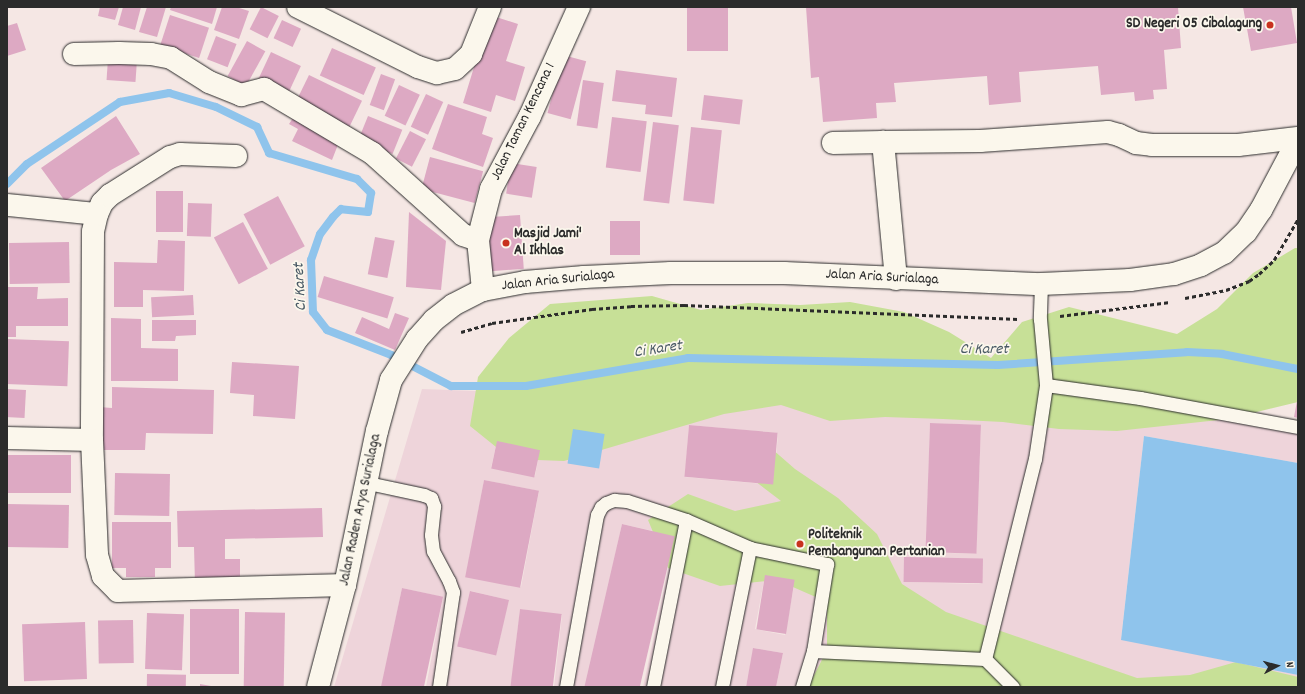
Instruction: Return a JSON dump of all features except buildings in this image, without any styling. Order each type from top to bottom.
[{"type":"street","points":[[298,7],[418,67],[437,73],[455,69],[471,54],[490,7]]},
{"type":"street","name":"Jalan Taman Kencana 1","points":[[478,240],[491,189],[530,116],[579,7]]},
{"type":"street","points":[[74,54],[151,54],[171,58],[209,82],[241,95],[264,89],[372,153],[463,235],[478,240],[483,290]]},
{"type":"street","points":[[833,143],[914,140],[980,140],[1108,132],[1119,135],[1136,143],[1152,145],[1238,145],[1298,139]]},
{"type":"street","name":"Jalan Aria Surialaga","points":[[417,339],[434,320],[453,305],[483,290],[525,282],[584,277],[671,273],[784,273],[896,279],[1041,284],[1130,280],[1174,274],[1201,265],[1224,253],[1246,232],[1261,210],[1298,139]]},
{"type":"street","points":[[883,142],[896,279]]},
{"type":"street","points":[[236,156],[180,154],[170,157],[110,195],[102,203],[97,214],[93,232],[92,440],[97,555],[103,576],[118,591],[345,586]]},
{"type":"street","points":[[8,205],[97,214]]},
{"type":"street","name":"Jalan Raden Arya Surialaga","points":[[318,687],[345,586],[368,483],[377,431],[391,380],[417,339]]},
{"type":"street","points":[[7,438],[92,440]]},
{"type":"lane","points":[[985,659],[1035,459],[1046,379],[1040,319],[1041,284]]},
{"type":"lane","points":[[1046,379],[1298,427]]},
{"type":"lane","points":[[368,483],[424,495],[431,498],[434,506],[431,535],[433,551],[449,581],[453,592],[439,687]]},
{"type":"lane","points":[[566,687],[597,516],[601,507],[614,500],[627,501],[686,520],[750,548],[827,564],[813,651],[802,687]]},
{"type":"lane","points":[[653,687],[686,520]]},
{"type":"lane","points":[[722,687],[750,548]]},
{"type":"lane","points":[[813,651],[985,659],[1013,687]]},
{"type":"path","points":[[460,333],[499,322],[592,308],[631,306],[684,305],[1040,319],[1163,303],[1226,290],[1249,281],[1268,267],[1274,260],[1298,219]]},
{"type":"shaded area","name":"Politeknik Pembangunan Pertanian","points":[[422,389],[1298,421],[1298,463],[1144,436],[1121,639],[1298,675],[1298,687],[776,687],[783,653],[754,648],[746,686],[749,687],[643,687],[675,536],[622,524],[587,687],[554,687],[562,615],[520,609],[511,687],[426,687],[443,597],[402,588],[382,687],[334,687]],"holes":[[[930,423],[981,425],[976,554],[926,552]],[[689,425],[778,433],[774,485],[685,477]],[[497,441],[540,450],[535,476],[491,468]],[[484,480],[539,491],[521,587],[466,576]],[[904,558],[982,584],[904,582]],[[765,575],[795,580],[785,635],[755,629]],[[471,591],[508,600],[496,655],[459,647]]]},
{"type":"green space","points":[[1295,248],[1298,248],[1298,402],[1228,419],[1117,431],[1059,429],[1003,422],[943,419],[885,417],[830,421],[781,405],[724,414],[564,461],[511,459],[470,426],[478,377],[509,338],[550,304],[652,296],[701,310],[748,303],[800,305],[850,302],[904,312],[949,332],[991,358],[1022,322],[1069,307],[1177,334],[1217,309],[1253,273]]},
{"type":"green space","points":[[757,436],[795,469],[838,498],[877,534],[902,584],[946,612],[1137,678],[1190,675],[1236,662],[1298,677],[1298,687],[808,687],[827,650],[827,602],[777,580],[720,586],[668,568],[648,520],[688,494],[735,511],[781,501],[729,461]]},
{"type":"water","points":[[573,429],[605,434],[599,469],[568,464]]},
{"type":"water","points":[[1144,436],[1298,463],[1298,675],[1121,640]]},
{"type":"waterway","name":"Ci Karet","points":[[7,184],[27,164],[120,102],[169,93],[216,107],[257,127],[269,153],[357,179],[371,193],[368,212],[341,209],[320,234],[311,260],[313,312],[327,330],[391,355],[451,386],[526,386],[688,358],[998,365],[1187,352],[1222,354],[1298,369]]},
{"type":"place","name":"SD Negeri 05 Cibalagung","points":[[1270,25]]},
{"type":"place","name":"Masjid Jami' Al Ikhlas","points":[[506,243]]},
{"type":"place","name":"Politeknik Pembangunan Pertanian","points":[[800,544]]}]
